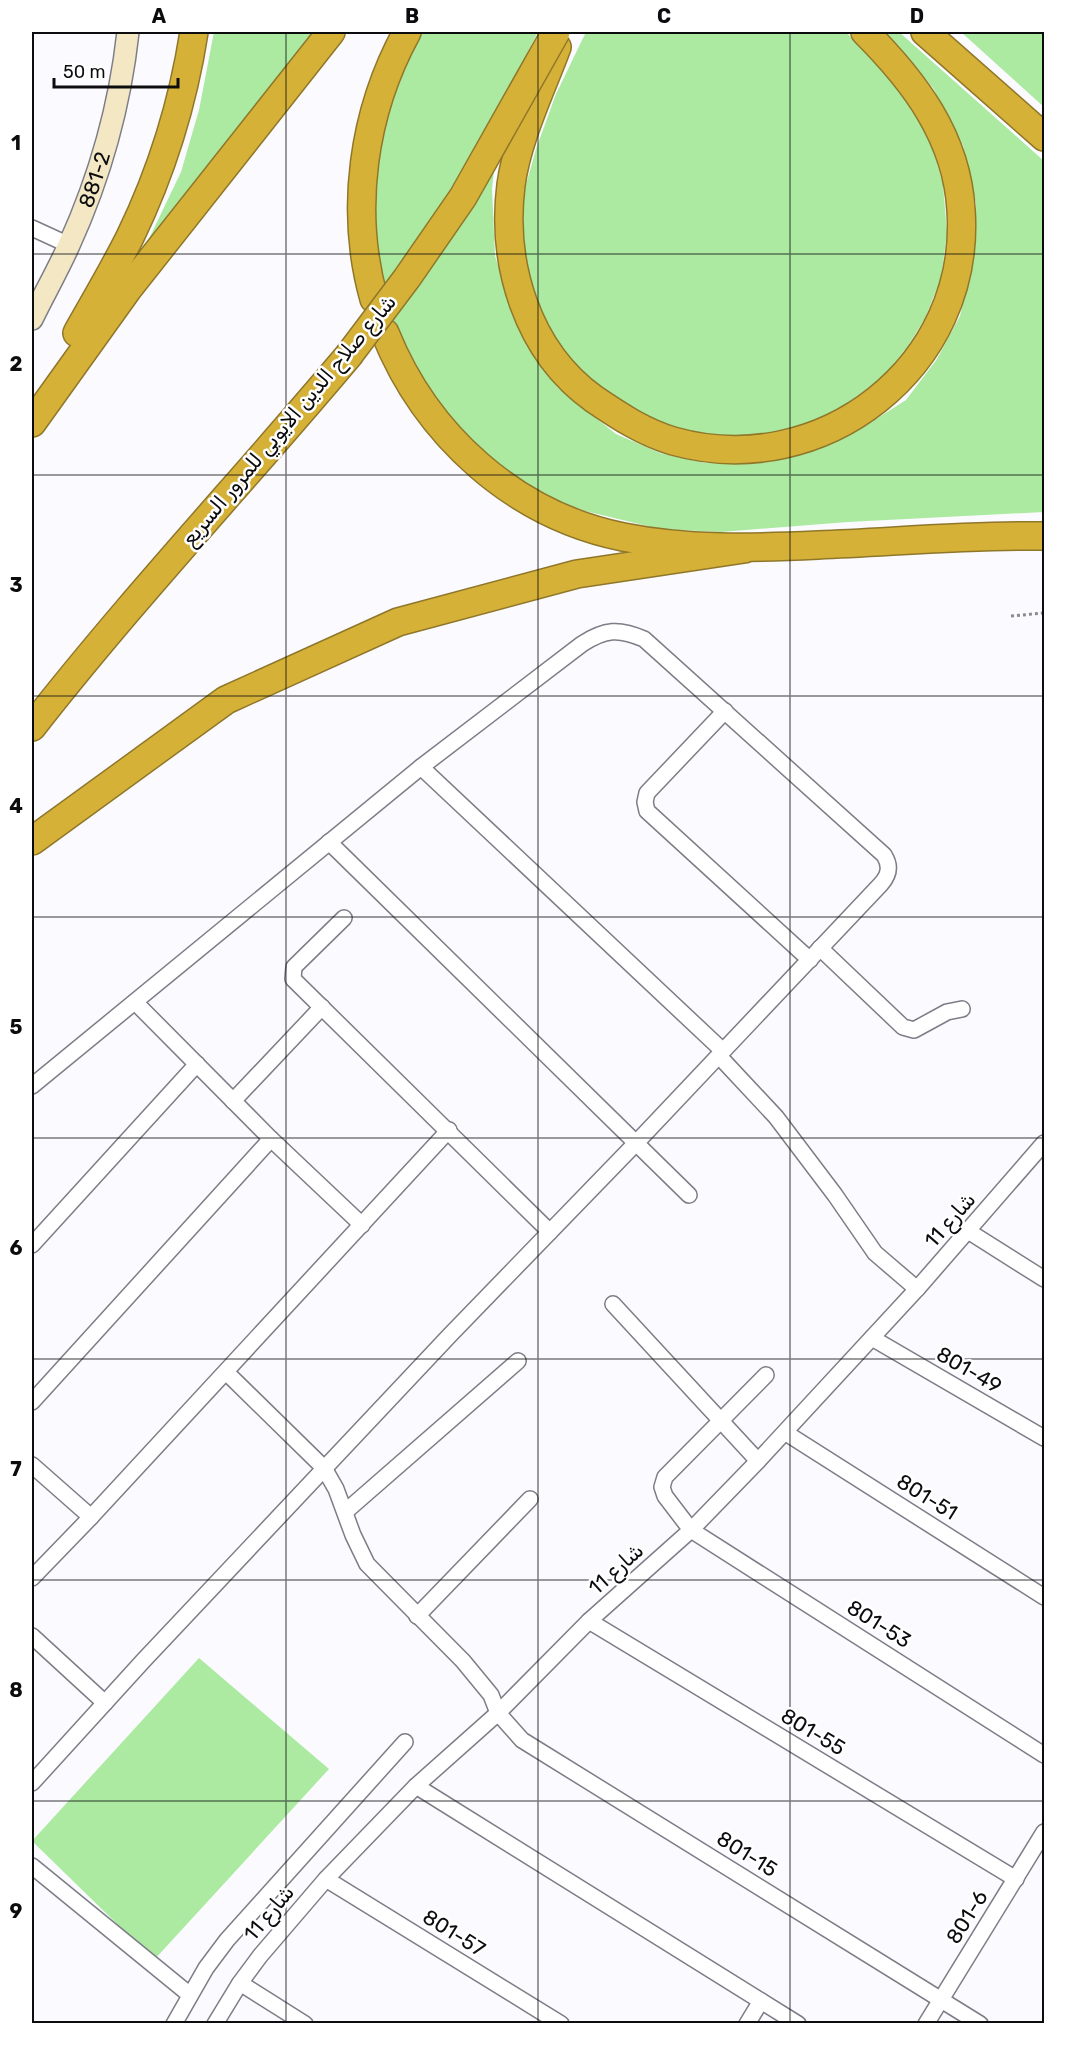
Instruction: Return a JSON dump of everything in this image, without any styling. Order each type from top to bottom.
[{"type":"highway","points":[[32,415],[125,247],[145,204],[172,133],[182,97],[194,32]]},
{"type":"highway","points":[[32,423],[128,289],[331,32]]},
{"type":"highway","points":[[374,300],[363,243],[361,203],[364,163],[383,85],[407,32]]},
{"type":"highway","name":"شارع صلاح الدين الايوبي للمرور السريع","points":[[32,727],[142,593],[349,355],[463,198],[556,32]]},
{"type":"highway","points":[[563,32],[515,162],[509,202],[511,244],[519,294],[544,347],[562,371],[583,391],[629,423],[672,441],[718,449],[764,448],[787,444],[832,430],[849,420],[895,384],[920,354],[931,337],[949,297],[959,254],[961,232],[959,190],[948,151],[941,133],[918,92],[904,73],[865,32]]},
{"type":"highway","points":[[925,32],[1044,137]]},
{"type":"highway","points":[[385,333],[399,364],[418,396],[445,432],[488,473],[529,502],[575,523],[623,537],[744,549]]},
{"type":"highway","points":[[32,841],[226,700],[398,622],[577,574],[744,549],[1044,536]]},
{"type":"street","name":"881-2","points":[[32,319],[69,245],[99,168],[119,95],[128,32]]},
{"type":"street","points":[[32,228],[69,245]]},
{"type":"street","points":[[32,1086],[420,767],[596,635],[612,631],[628,633],[644,639],[884,855],[888,862],[889,870],[886,878],[810,960],[324,1468],[32,1784]]},
{"type":"street","points":[[725,711],[647,793],[645,802],[647,811],[810,960]]},
{"type":"street","points":[[420,767],[721,1053],[776,1117],[875,1252],[916,1289]]},
{"type":"street","points":[[329,843],[689,1195]]},
{"type":"street","points":[[344,918],[297,964],[292,971],[293,979],[449,1130],[550,1232]]},
{"type":"street","points":[[820,948],[903,1027],[914,1030],[946,1012],[962,1009]]},
{"type":"street","points":[[135,1002],[271,1139],[362,1225]]},
{"type":"street","points":[[233,1101],[322,1007]]},
{"type":"street","points":[[32,1245],[197,1064]]},
{"type":"street","points":[[32,1578],[449,1130]]},
{"type":"street","points":[[32,1402],[271,1139]]},
{"type":"street","name":"شارع 11","points":[[215,2024],[240,1983],[281,1929],[326,1878],[416,1786],[498,1713],[588,1621],[691,1530],[786,1433],[1044,1143]]},
{"type":"street","points":[[968,1231],[1044,1279]]},
{"type":"street","points":[[613,1304],[758,1461]]},
{"type":"street","name":"801-49","points":[[872,1338],[1044,1438]]},
{"type":"street","points":[[345,1512],[518,1361]]},
{"type":"street","name":"801-15","points":[[226,1372],[324,1468],[336,1488],[353,1535],[368,1564],[464,1661],[491,1695],[498,1713],[522,1740],[981,2024]]},
{"type":"street","points":[[691,1530],[665,1496],[662,1487],[665,1477],[766,1375]]},
{"type":"street","name":"801-51","points":[[786,1433],[1044,1597]]},
{"type":"street","points":[[32,1465],[91,1517]]},
{"type":"street","points":[[417,1616],[530,1499]]},
{"type":"street","name":"801-53","points":[[691,1530],[1044,1755]]},
{"type":"street","name":"801-55","points":[[588,1621],[1016,1879]]},
{"type":"street","points":[[32,1636],[105,1703]]},
{"type":"street","points":[[174,2024],[206,1968],[247,1917],[405,1742]]},
{"type":"street","points":[[416,1786],[798,2024]]},
{"type":"street","name":"801-6","points":[[926,2024],[1044,1835]]},
{"type":"street","points":[[32,1866],[190,1995]]},
{"type":"street","name":"801-57","points":[[326,1878],[561,2024]]},
{"type":"street","points":[[240,1983],[305,2024]]},
{"type":"street","points":[[747,2024],[761,2001]]},
{"type":"path","points":[[1011,616],[1044,613]]},
{"type":"green space","points":[[214,32],[318,32],[134,270],[181,172],[199,110]]},
{"type":"green space","points":[[422,32],[538,32],[501,104],[492,189],[495,256],[518,326],[558,388],[616,434],[660,453],[705,463],[748,464],[782,459],[822,448],[862,428],[906,400],[937,359],[960,316],[974,259],[976,204],[963,145],[933,88],[898,45],[883,32],[899,32],[1044,161],[1044,512],[848,522],[721,532],[660,529],[585,511],[544,495],[499,465],[458,428],[425,381],[395,326],[381,289],[370,189],[390,102]]},
{"type":"green space","points":[[586,32],[846,32],[901,89],[931,142],[943,185],[947,233],[941,278],[925,318],[908,346],[882,378],[836,411],[798,431],[748,437],[704,434],[659,424],[592,383],[560,349],[538,309],[523,247],[524,192],[536,149],[556,94]]},
{"type":"green space","points":[[961,32],[1044,32],[1044,107]]},
{"type":"green space","points":[[199,1658],[329,1769],[154,1960],[32,1841]]}]
